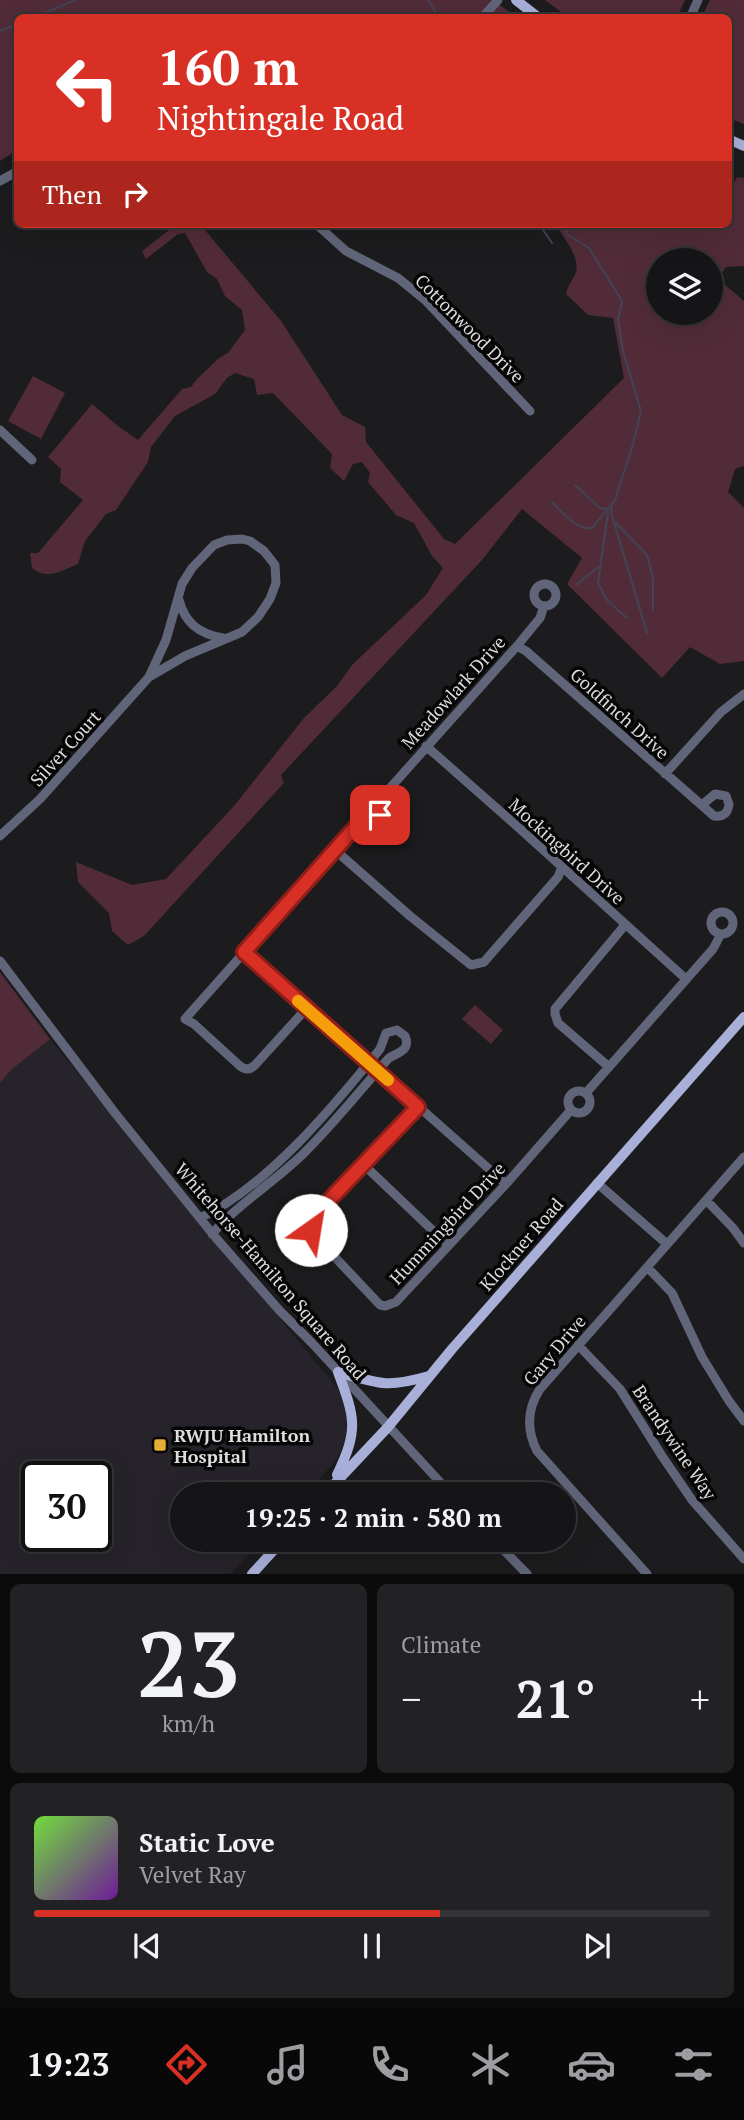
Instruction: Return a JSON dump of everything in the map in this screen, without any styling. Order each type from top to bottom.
[{"type":"main road","points":[[516,0],[534,14]]},
{"type":"main road","name":"Klockner Road","points":[[336,1482],[744,1017]]},
{"type":"main road","points":[[338,1372],[387,1385],[429,1376]]},
{"type":"main road","points":[[333,1482],[349,1450],[352,1436],[353,1413],[338,1372]]},
{"type":"main road","points":[[252,1574],[272,1552]]},
{"type":"street","points":[[486,14],[498,0]]},
{"type":"street","name":"Cottonwood Drive","points":[[320,228],[346,251],[412,288],[530,411]]},
{"type":"street","points":[[0,430],[32,460]]},
{"type":"street","name":"Silver Court","points":[[0,836],[40,799],[149,677],[166,640],[185,578],[214,545],[227,540],[242,539],[264,551],[275,565],[274,592],[265,608],[250,625],[235,635],[185,656],[149,677]]},
{"type":"street","points":[[179,600],[185,616],[197,630],[203,634],[225,638]]},
{"type":"street","name":"Meadowlark Drive","points":[[382,797],[517,646],[540,618],[544,606]]},
{"type":"street","name":"Goldfinch Drive","points":[[517,646],[702,805]]},
{"type":"street","points":[[665,774],[721,712],[744,694]]},
{"type":"street","name":"Mockingbird Drive","points":[[426,746],[686,979]]},
{"type":"street","name":"Meadowlark Drive","points":[[376,795],[382,797],[385,807],[382,813],[373,816],[367,814],[364,808],[367,798],[376,795]]},
{"type":"street","name":"Meadowlark Drive","points":[[306,1009],[255,1065],[248,1069],[240,1066],[185,1018],[367,814]]},
{"type":"street","points":[[335,850],[471,965],[484,962],[558,877],[562,867]]},
{"type":"street","points":[[609,1067],[558,1023],[555,1009],[625,925]]},
{"type":"street","name":"Hummingbird Drive","points":[[586,1093],[713,948],[721,934]]},
{"type":"street","points":[[244,952],[506,1184]]},
{"type":"street","name":"Whitehorse-Hamilton Square Road","points":[[0,961],[115,1113],[212,1234],[440,1482]]},
{"type":"street","points":[[200,1218],[219,1209],[242,1191],[304,1136],[369,1063],[380,1049],[386,1033],[391,1030],[402,1033],[407,1040],[404,1051],[389,1058],[304,1153],[226,1218],[212,1234]]},
{"type":"street","name":"Hummingbird Drive","points":[[579,1090],[586,1093],[590,1102],[588,1109],[581,1113],[571,1110],[568,1103],[572,1093],[579,1090]]},
{"type":"street","name":"Hummingbird Drive","points":[[418,1107],[315,1215],[312,1223],[311,1230],[380,1305],[385,1306],[396,1301],[571,1110]]},
{"type":"street","name":"Gary Drive","points":[[647,1574],[537,1451],[530,1434],[529,1415],[534,1397],[744,1157]]},
{"type":"street","points":[[364,1166],[448,1245]]},
{"type":"street","points":[[264,1173],[272,1182]]},
{"type":"street","points":[[597,1183],[667,1244]]},
{"type":"street","points":[[242,1191],[250,1200]]},
{"type":"street","points":[[706,1200],[744,1243]]},
{"type":"street","points":[[647,1267],[672,1293],[702,1357],[744,1421]]},
{"type":"street","name":"Brandywine Way","points":[[578,1345],[620,1389],[692,1500],[744,1559]]},
{"type":"street","points":[[506,1552],[527,1574]]},
{"type":"shaded area","points":[[0,0],[493,0],[512,14],[14,14],[14,152],[0,161]]},
{"type":"shaded area","points":[[545,0],[685,0],[678,14],[564,14]]},
{"type":"shaded area","points":[[710,0],[744,0],[744,124],[732,120],[732,14],[703,14]]},
{"type":"shaded area","points":[[737,177],[744,178],[744,266],[726,267],[723,271],[723,248],[646,248],[646,325],[723,325],[724,284],[744,301],[744,466],[735,469],[728,492],[744,508],[744,661],[720,664],[690,647],[662,678],[567,584],[582,558],[522,509],[482,560],[281,775],[284,783],[144,936],[128,945],[112,931],[109,913],[78,882],[76,862],[132,885],[166,879],[234,806],[304,718],[337,686],[353,664],[426,595],[443,568],[432,556],[414,523],[396,515],[368,482],[370,473],[362,462],[353,464],[344,481],[330,468],[332,454],[273,393],[257,395],[254,379],[235,373],[227,378],[215,394],[175,416],[151,447],[148,462],[116,510],[106,514],[85,541],[78,564],[49,574],[32,568],[30,553],[38,553],[83,500],[60,482],[61,469],[48,457],[92,404],[138,440],[182,389],[191,387],[219,358],[228,353],[245,330],[242,310],[225,296],[217,279],[207,272],[185,233],[178,234],[146,259],[142,251],[172,228],[203,228],[281,321],[342,415],[365,427],[366,442],[444,539],[455,544],[624,378],[613,318],[588,315],[566,294],[577,266],[570,247],[558,228],[732,228],[732,187]]},
{"type":"shaded area","points":[[33,376],[65,393],[41,439],[8,421]]},
{"type":"shaded area","points":[[0,972],[50,1039],[11,1070],[0,1083]]},
{"type":"shaded area","points":[[475,1005],[503,1030],[491,1044],[462,1019]]},
{"type":"shaded area","points":[[50,1039],[337,1388],[348,1408],[349,1433],[335,1462],[316,1482],[170,1482],[170,1552],[251,1552],[230,1574],[0,1574],[0,1083],[11,1070]]},
{"type":"waterway","points":[[42,14],[75,0]]},
{"type":"waterway","points":[[428,0],[437,14]]},
{"type":"waterway","points":[[0,31],[14,26]]},
{"type":"waterway","points":[[542,228],[552,243]]},
{"type":"waterway","points":[[552,502],[575,523],[592,528],[615,500],[641,411],[623,351],[618,320],[622,301],[589,248],[567,234],[565,228]]},
{"type":"waterway","points":[[575,485],[600,508],[608,509]]},
{"type":"waterway","points":[[612,506],[611,512],[647,633]]},
{"type":"waterway","points":[[608,512],[598,583],[607,600],[627,618]]},
{"type":"waterway","points":[[616,523],[647,555],[653,578],[653,610]]},
{"type":"waterway","points":[[576,585],[600,566]]},
{"type":"slow traffic","points":[[298,1001],[388,1080]]},
{"type":"place","name":"RWJU Hamilton Hospital","points":[[160,1445]]},
{"type":"route","points":[[311,1230],[315,1215],[418,1107],[244,952],[367,814],[380,815]]}]
